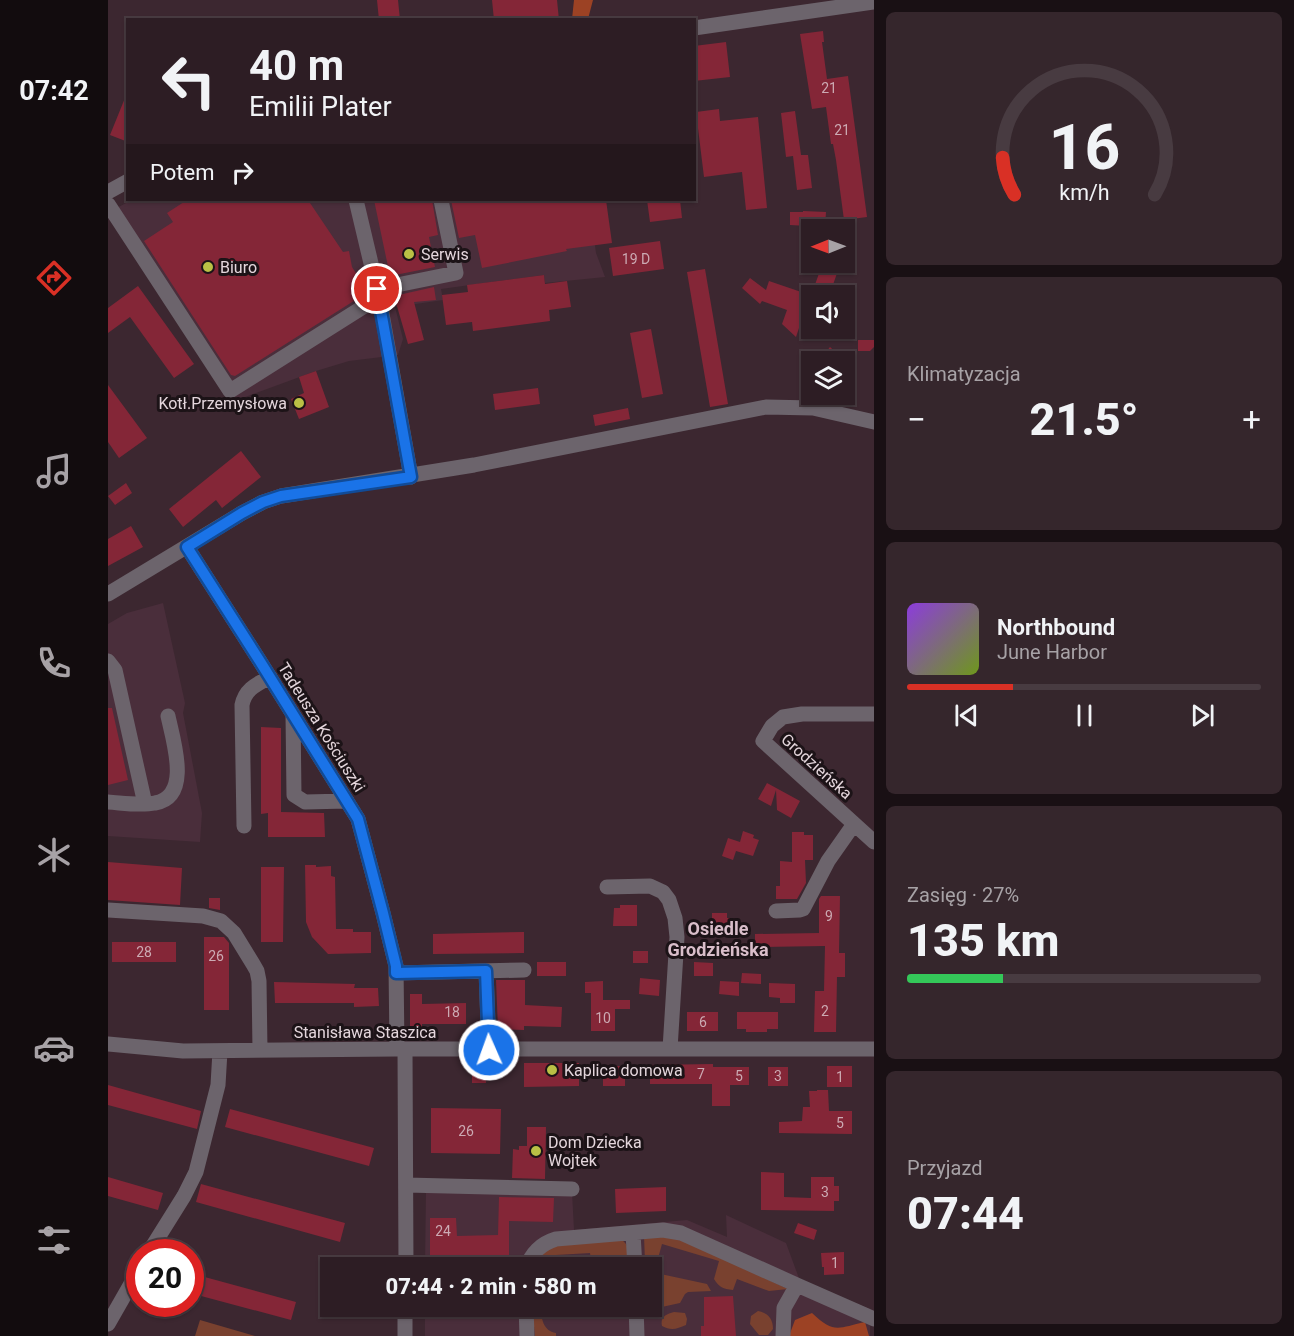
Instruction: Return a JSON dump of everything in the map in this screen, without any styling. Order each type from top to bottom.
[{"type":"street","points":[[696,28],[874,2]]},
{"type":"street","points":[[108,192],[126,182]]},
{"type":"street","points":[[356,201],[378,293],[411,477]]},
{"type":"street","points":[[108,204],[230,391],[378,293],[456,273],[441,201]]},
{"type":"street","points":[[108,594],[242,513],[272,499],[499,461],[766,407],[813,408],[874,422]]},
{"type":"street","name":"Tadeusza Kościuszki","points":[[187,547],[358,819],[396,966],[406,1185],[405,1257]]},
{"type":"street","points":[[108,661],[115,670],[145,804]]},
{"type":"street","points":[[244,826],[243,698],[252,687],[270,677]]},
{"type":"street","name":"Grodzieńska","points":[[874,714],[801,714],[783,717],[772,726],[763,741],[874,842]]},
{"type":"street","points":[[293,715],[294,795],[305,802],[347,801]]},
{"type":"street","points":[[108,802],[157,803],[171,795],[177,780],[177,758],[168,716]]},
{"type":"street","points":[[777,910],[803,909],[828,861],[854,824]]},
{"type":"street","points":[[608,887],[650,886],[663,892],[669,900],[675,918],[677,937],[670,1049]]},
{"type":"street","points":[[108,910],[203,916],[221,921],[229,927],[257,971],[260,1050]]},
{"type":"street","points":[[396,973],[524,970]]},
{"type":"street","points":[[486,971],[489,1050]]},
{"type":"street","name":"Stanisława Staszica","points":[[108,1044],[183,1051],[874,1049]]},
{"type":"street","points":[[157,1239],[196,1172],[218,1085],[220,1051]]},
{"type":"street","points":[[406,1185],[572,1189]]},
{"type":"street","points":[[530,1257],[537,1248],[556,1239],[663,1230],[681,1233],[874,1319]]},
{"type":"street","points":[[633,1233],[634,1257]]},
{"type":"street","points":[[783,1336],[784,1308],[797,1285]]},
{"type":"street","points":[[108,1324],[126,1292]]},
{"type":"street","points":[[405,1317],[405,1336]]},
{"type":"street","points":[[526,1317],[527,1336]]},
{"type":"street","points":[[636,1317],[637,1336]]},
{"type":"shaded area","points":[[574,0],[593,0],[588,18],[572,18]]},
{"type":"shaded area","points":[[130,201],[465,201],[471,227],[589,202],[596,253],[605,277],[545,283],[544,275],[441,289],[443,300],[395,307],[403,339],[398,355],[349,361],[229,403],[109,212]]},
{"type":"shaded area","points":[[163,603],[185,703],[183,713],[202,813],[200,842],[108,836],[108,624],[127,613]]},
{"type":"shaded area","points":[[426,1190],[572,1192],[574,1230],[687,1220],[727,1237],[726,1215],[786,1243],[800,1281],[870,1309],[870,1336],[425,1336],[425,1317],[662,1317],[662,1257],[425,1257]]},
{"type":"shaded area","points":[[671,1234],[788,1289],[769,1291],[737,1279],[733,1290],[724,1288],[714,1279],[719,1261],[662,1244],[658,1257],[645,1257],[644,1236]]},
{"type":"shaded area","points":[[621,1240],[628,1248],[629,1257],[591,1257],[590,1253],[539,1257],[554,1245]]},
{"type":"shaded area","points":[[662,1274],[707,1284],[711,1291],[688,1292],[680,1303],[662,1307]]},
{"type":"shaded area","points":[[758,1311],[765,1313],[771,1319],[773,1329],[768,1335],[759,1335],[750,1324],[751,1316]]},
{"type":"shaded area","points":[[674,1312],[685,1313],[686,1325],[674,1329],[662,1326],[664,1316]]},
{"type":"shaded area","points":[[812,1313],[831,1327],[837,1328],[865,1322],[869,1336],[789,1336],[795,1320]]},
{"type":"shaded area","points":[[533,1317],[542,1317],[548,1330],[556,1333],[556,1336],[535,1336]]},
{"type":"shaded area","points":[[200,1320],[255,1336],[195,1336]]},
{"type":"building","points":[[377,0],[398,0],[400,18],[379,18]]},
{"type":"building","points":[[492,0],[557,0],[559,18],[494,18]]},
{"type":"building","points":[[823,31],[824,42],[822,42],[827,79],[848,76],[867,217],[844,219],[826,107],[812,109],[800,34]]},
{"type":"building","points":[[726,42],[730,77],[696,81],[696,46]]},
{"type":"building","points":[[126,95],[126,141],[110,135]]},
{"type":"building","points":[[719,109],[720,121],[758,117],[767,208],[746,210],[742,172],[704,177],[696,112]]},
{"type":"building","points":[[795,111],[801,155],[808,155],[812,188],[797,190],[793,156],[786,157],[781,113]]},
{"type":"building","points":[[185,201],[309,201],[343,252],[349,251],[352,267],[368,292],[235,376],[231,375],[144,241],[173,222],[167,213]]},
{"type":"building","name":"Serwis","points":[[374,201],[432,201],[438,235],[429,237],[435,267],[390,276]]},
{"type":"building","points":[[451,201],[606,201],[612,243],[566,249],[567,251],[482,268],[475,235],[459,238]]},
{"type":"building","points":[[647,201],[680,201],[682,218],[650,222]]},
{"type":"building","points":[[790,212],[826,212],[826,219],[801,219],[801,226],[790,225]]},
{"type":"building","points":[[660,241],[664,269],[613,276],[609,248]]},
{"type":"building","points":[[705,269],[728,404],[710,407],[687,272]]},
{"type":"building","points":[[819,273],[837,273],[833,285],[815,285]]},
{"type":"building","points":[[544,275],[545,284],[567,281],[571,307],[549,310],[550,321],[473,331],[472,322],[446,325],[442,295],[468,292],[467,285]]},
{"type":"building","points":[[750,278],[766,290],[769,281],[801,292],[801,322],[796,337],[782,324],[787,310],[762,301],[760,304],[742,288]]},
{"type":"building","points":[[138,286],[194,364],[174,378],[130,317],[108,333],[108,308]]},
{"type":"building","points":[[434,287],[436,300],[414,302],[424,340],[408,344],[394,296]]},
{"type":"building","points":[[651,329],[663,394],[642,398],[630,333]]},
{"type":"building","points":[[858,340],[874,340],[874,347],[870,351],[858,351]]},
{"type":"building","points":[[316,371],[329,407],[299,419],[291,399],[304,393],[299,377]]},
{"type":"building","points":[[108,385],[147,438],[119,458],[108,442]]},
{"type":"building","points":[[538,388],[540,404],[495,410],[493,394]]},
{"type":"building","points":[[628,408],[630,419],[595,426],[593,415]]},
{"type":"building","points":[[241,451],[261,477],[222,508],[216,500],[183,527],[169,509]]},
{"type":"building","points":[[126,483],[132,493],[115,505],[108,496]]},
{"type":"building","points":[[131,526],[143,547],[108,566],[108,539]]},
{"type":"building","points":[[108,708],[112,708],[128,780],[108,785]]},
{"type":"building","points":[[261,727],[281,728],[281,812],[324,813],[325,837],[268,837],[268,813],[261,814]]},
{"type":"building","points":[[767,783],[800,801],[791,818],[777,810],[776,790],[771,806],[758,799]]},
{"type":"building","points":[[743,831],[754,835],[753,838],[759,840],[753,856],[736,851],[733,860],[722,856],[728,838],[740,842]]},
{"type":"building","points":[[792,832],[813,835],[813,860],[805,860],[806,883],[797,899],[776,899],[776,886],[780,886],[780,861],[792,862]]},
{"type":"building","points":[[108,862],[182,868],[180,905],[108,900]]},
{"type":"building","points":[[305,865],[331,866],[331,876],[335,877],[336,929],[371,932],[371,953],[328,954],[312,937],[306,922]]},
{"type":"building","points":[[261,867],[284,867],[283,942],[261,942]]},
{"type":"building","points":[[821,896],[840,896],[839,953],[845,953],[845,977],[837,977],[836,1032],[814,1032],[815,991],[824,991],[825,946],[755,947],[755,934],[819,933],[819,899]]},
{"type":"building","points":[[209,898],[220,898],[220,910],[209,908]]},
{"type":"building","points":[[620,905],[637,905],[637,926],[613,926],[614,908],[620,908]]},
{"type":"building","points":[[712,913],[727,913],[727,918],[735,918],[735,935],[712,935]]},
{"type":"building","points":[[524,932],[524,953],[433,954],[433,934]]},
{"type":"building","points":[[204,937],[224,937],[229,943],[229,1010],[204,1010]]},
{"type":"building","points":[[112,942],[176,942],[176,962],[112,962]]},
{"type":"building","points":[[633,951],[648,951],[648,963],[633,963]]},
{"type":"building","points":[[537,962],[566,962],[566,976],[537,976]]},
{"type":"building","points":[[694,962],[713,963],[713,976],[694,976]]},
{"type":"building","points":[[742,973],[761,974],[761,984],[741,983]]},
{"type":"building","points":[[640,978],[660,980],[659,996],[639,994]]},
{"type":"building","points":[[496,980],[525,980],[525,1005],[562,1007],[561,1027],[524,1026],[524,1030],[498,1029]]},
{"type":"building","points":[[603,981],[603,1000],[630,1000],[630,1009],[615,1009],[615,1031],[591,1031],[591,993],[585,993],[585,982]]},
{"type":"building","points":[[720,981],[739,982],[739,996],[719,994]]},
{"type":"building","points":[[274,982],[355,984],[354,988],[378,988],[379,1006],[354,1007],[354,1003],[275,1003]]},
{"type":"building","points":[[769,983],[795,984],[795,1003],[780,1003],[780,998],[769,997]]},
{"type":"building","points":[[410,994],[422,994],[422,1004],[466,1003],[466,1024],[422,1024],[422,1028],[410,1029]]},
{"type":"building","points":[[687,1012],[718,1012],[718,1031],[687,1031]]},
{"type":"building","points":[[737,1012],[778,1012],[778,1029],[767,1029],[767,1032],[746,1032],[746,1029],[737,1029]]},
{"type":"building","points":[[524,1063],[579,1063],[579,1086],[524,1087]]},
{"type":"building","points":[[472,1064],[485,1064],[486,1083],[472,1083]]},
{"type":"building","points":[[713,1064],[713,1067],[749,1067],[749,1085],[730,1085],[730,1106],[712,1106],[712,1084],[650,1084],[650,1065]]},
{"type":"building","points":[[603,1066],[625,1066],[625,1086],[603,1086]]},
{"type":"building","points":[[827,1066],[852,1066],[852,1087],[827,1087]]},
{"type":"building","points":[[768,1067],[788,1067],[788,1086],[768,1086]]},
{"type":"building","points":[[108,1085],[201,1111],[197,1129],[108,1105]]},
{"type":"building","points":[[828,1090],[829,1111],[852,1111],[852,1134],[779,1133],[779,1122],[802,1121],[803,1107],[810,1107],[809,1091]]},
{"type":"building","points":[[431,1108],[501,1109],[500,1154],[431,1153]]},
{"type":"building","points":[[230,1109],[374,1148],[369,1166],[225,1127]]},
{"type":"building","name":"Dom Dziecka Wojtek","points":[[527,1127],[546,1127],[545,1179],[512,1178],[513,1149],[519,1150],[519,1146],[527,1146]]},
{"type":"building","points":[[761,1172],[784,1173],[784,1197],[811,1198],[811,1177],[834,1177],[834,1186],[839,1186],[839,1201],[834,1201],[834,1211],[761,1210]]},
{"type":"building","points":[[108,1177],[163,1193],[158,1210],[108,1196]]},
{"type":"building","points":[[201,1184],[345,1223],[340,1242],[196,1202]]},
{"type":"building","points":[[666,1187],[666,1211],[616,1213],[615,1189]]},
{"type":"building","points":[[499,1197],[554,1198],[553,1222],[509,1221],[509,1257],[430,1257],[430,1218],[456,1218],[457,1236],[498,1235]]},
{"type":"building","points":[[798,1223],[817,1230],[814,1240],[794,1233]]},
{"type":"building","points":[[844,1252],[844,1274],[824,1275],[821,1253]]},
{"type":"building","points":[[204,1277],[296,1302],[291,1320],[204,1297]]},
{"type":"building","points":[[733,1296],[736,1336],[701,1336],[701,1326],[704,1326],[704,1297]]},
{"type":"place","name":"Serwis","points":[[409,254]]},
{"type":"place","name":"Biuro","points":[[208,267]]},
{"type":"place","name":"Kotł.Przemysłowa","points":[[299,403]]},
{"type":"place","name":"Kaplica domowa","points":[[552,1070]]},
{"type":"place","name":"Dom Dziecka Wojtek","points":[[536,1151]]},
{"type":"district","name":"Osiedle Grodzieńska","points":[[718,939]]},
{"type":"route","points":[[377,289],[411,477],[281,496],[242,513],[187,547],[358,819],[396,973],[486,971],[489,1050]]}]
